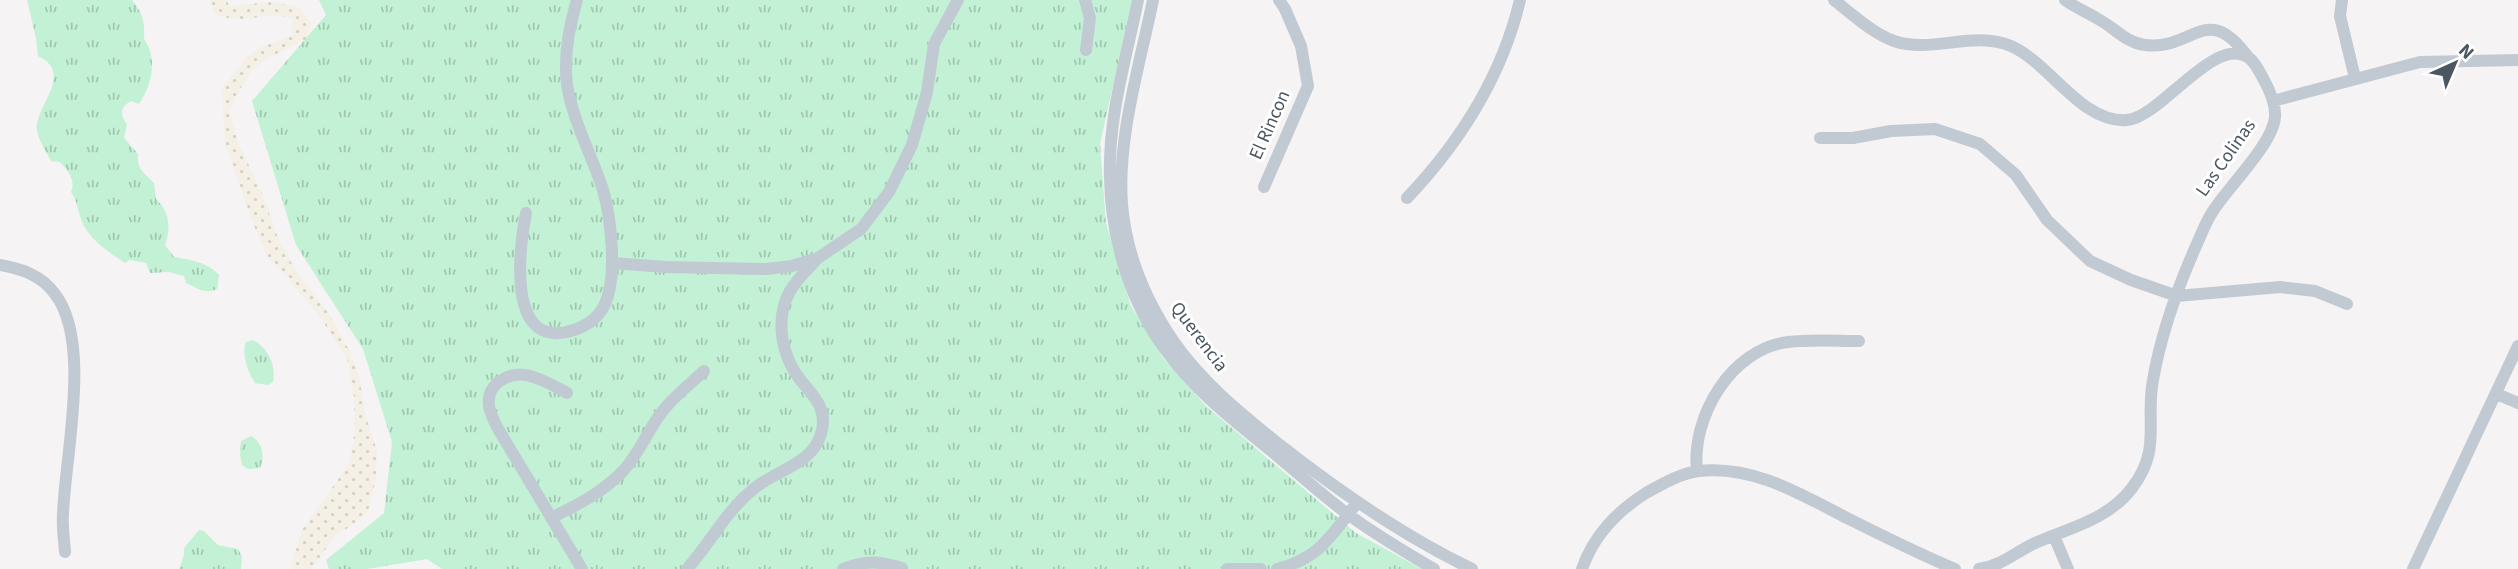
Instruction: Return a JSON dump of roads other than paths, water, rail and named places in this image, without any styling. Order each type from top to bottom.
[{"type":"street","points":[[526,213],[521,252],[523,307],[527,315],[542,328],[560,333],[581,328],[592,321],[604,306],[612,263],[609,218],[603,190],[568,93],[566,61],[577,0]]},
{"type":"street","points":[[687,569],[733,506],[757,486],[806,458],[816,447],[822,433],[821,405],[786,355],[782,321],[784,306],[790,291],[818,258],[861,229],[889,192],[912,145],[927,92],[934,44],[958,0]]},
{"type":"street","points":[[1085,0],[1090,18],[1086,50]]},
{"type":"street","name":"Querencia","points":[[1138,0],[1114,108],[1110,178],[1112,220],[1136,298],[1167,353],[1207,396],[1348,515],[1434,569]]},
{"type":"street","name":"Querencia","points":[[1153,0],[1131,106],[1122,170],[1124,219],[1132,256],[1145,292],[1175,344],[1212,387],[1314,471],[1358,503],[1441,555],[1472,569]]},
{"type":"street","name":"El Rincon","points":[[1264,187],[1307,86],[1301,46],[1279,0]]},
{"type":"street","points":[[1407,198],[1432,172],[1464,130],[1482,100],[1520,0]]},
{"type":"street","points":[[1834,0],[1873,29],[1895,41],[1934,45],[1973,39],[2010,45],[2034,59],[2090,109],[2119,121],[2131,120],[2145,114],[2215,60],[2239,54],[2248,57]]},
{"type":"street","points":[[2065,0],[2101,20],[2124,37],[2143,45],[2166,45],[2197,31],[2211,28],[2222,30],[2237,41],[2258,68],[2273,101],[2420,62],[2518,60]]},
{"type":"street","points":[[2342,0],[2340,16],[2355,78]]},
{"type":"street","name":"Las Colinas","points":[[1979,569],[2010,559],[2031,545],[2081,526],[2102,514],[2131,490],[2149,456],[2152,435],[2152,385],[2160,344],[2177,296],[2212,211],[2260,149],[2272,128],[2275,118],[2273,101]]},
{"type":"street","points":[[1820,138],[1853,138],[1891,131],[1935,129],[1980,144],[2016,175],[2047,220],[2090,261],[2131,280],[2177,296],[2280,287],[2315,292],[2347,304]]},
{"type":"street","points":[[612,263],[767,269],[792,266],[818,258]]},
{"type":"street","points":[[0,265],[23,270],[42,281],[56,295],[66,315],[74,349],[63,517],[65,552]]},
{"type":"street","points":[[1697,471],[1695,456],[1700,426],[1717,393],[1736,367],[1759,352],[1787,342],[1859,341]]},
{"type":"street","points":[[2413,569],[2518,346]]},
{"type":"street","points":[[551,518],[584,502],[624,470],[642,449],[662,411],[704,371]]},
{"type":"street","points":[[567,393],[528,375],[512,374],[498,381],[490,391],[489,407],[497,427],[582,569]]},
{"type":"street","points":[[2497,394],[2518,404]]},
{"type":"street","points":[[1582,569],[1598,537],[1615,517],[1639,498],[1663,483],[1697,471],[1723,470],[1766,479],[1805,495],[1955,569]]},
{"type":"street","points":[[1277,569],[1297,564],[1314,554],[1358,503]]},
{"type":"street","points":[[1348,515],[1364,514],[1415,546],[1441,555]]},
{"type":"street","points":[[2054,536],[2068,569]]},
{"type":"street","points":[[843,569],[880,561],[902,568]]},
{"type":"street","points":[[1227,569],[1261,569]]}]
